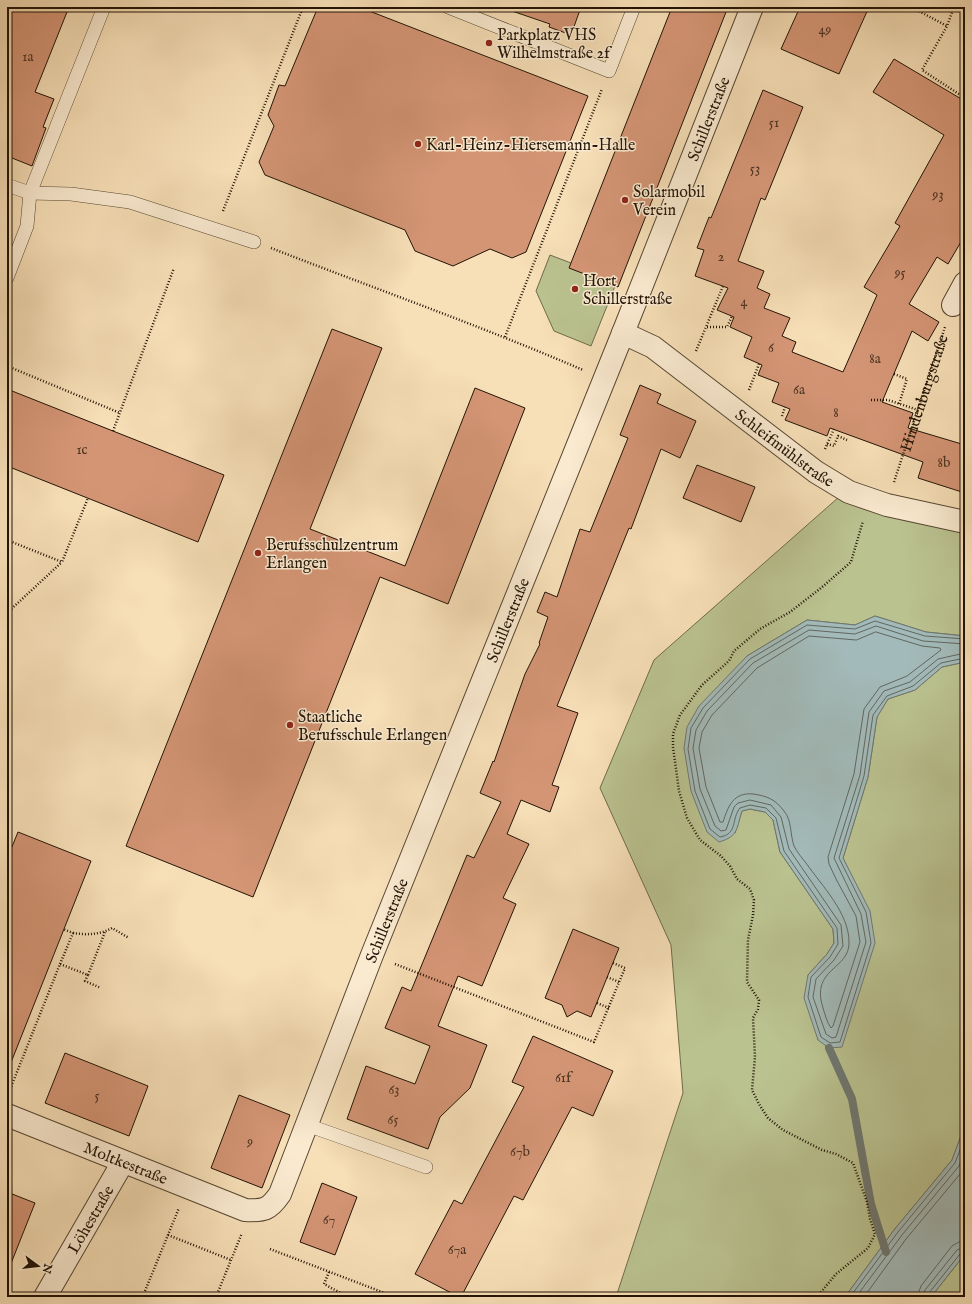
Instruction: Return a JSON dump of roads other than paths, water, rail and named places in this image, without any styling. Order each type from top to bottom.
[{"type":"street","name":"Schillerstraße","points":[[245,1210],[262,1211],[273,1204],[280,1194],[372,955],[752,7]]},
{"type":"street","points":[[953,305],[965,283]]},
{"type":"street","name":"Schleifmühlstraße","points":[[623,332],[653,348],[680,367],[816,472],[849,492],[878,502],[965,522]]},
{"type":"street","name":"Moltkestraße","points":[[7,1115],[245,1210]]},
{"type":"street","name":"Löhestraße","points":[[45,1297],[123,1162]]},
{"type":"lane","points":[[7,278],[27,226],[30,193],[104,7]]},
{"type":"lane","points":[[448,7],[462,10],[609,71],[634,7]]},
{"type":"lane","points":[[7,185],[30,193],[71,194],[130,202],[254,242]]},
{"type":"lane","points":[[307,1125],[426,1167]]},
{"type":"water","points":[[875,616],[926,632],[965,636],[965,662],[942,667],[915,690],[888,699],[877,717],[868,777],[843,858],[870,911],[875,943],[842,1047],[829,1048],[818,1040],[804,998],[808,975],[827,954],[834,943],[833,929],[780,852],[773,820],[765,812],[750,809],[742,811],[736,831],[725,840],[719,842],[707,832],[691,791],[684,748],[687,727],[699,706],[747,656],[807,620],[855,625]]},
{"type":"water","points":[[965,1125],[965,1254],[931,1297],[845,1297],[894,1230],[952,1160]]},
{"type":"waterway","points":[[829,1048],[852,1099],[871,1204],[886,1252]]},
{"type":"place","name":"Parkplatz VHS Wilhelmstraße 2f","points":[[489,43]]},
{"type":"place","name":"Karl-Heinz-Hiersemann-Halle","points":[[418,144]]},
{"type":"place","name":"Solarmobil Verein","points":[[625,200]]},
{"type":"place","name":"Hort Schillerstraße","points":[[575,289]]},
{"type":"place","name":"Berufsschulzentrum Erlangen","points":[[258,553]]},
{"type":"place","name":"Staatliche Berufsschule Erlangen","points":[[290,725]]}]
